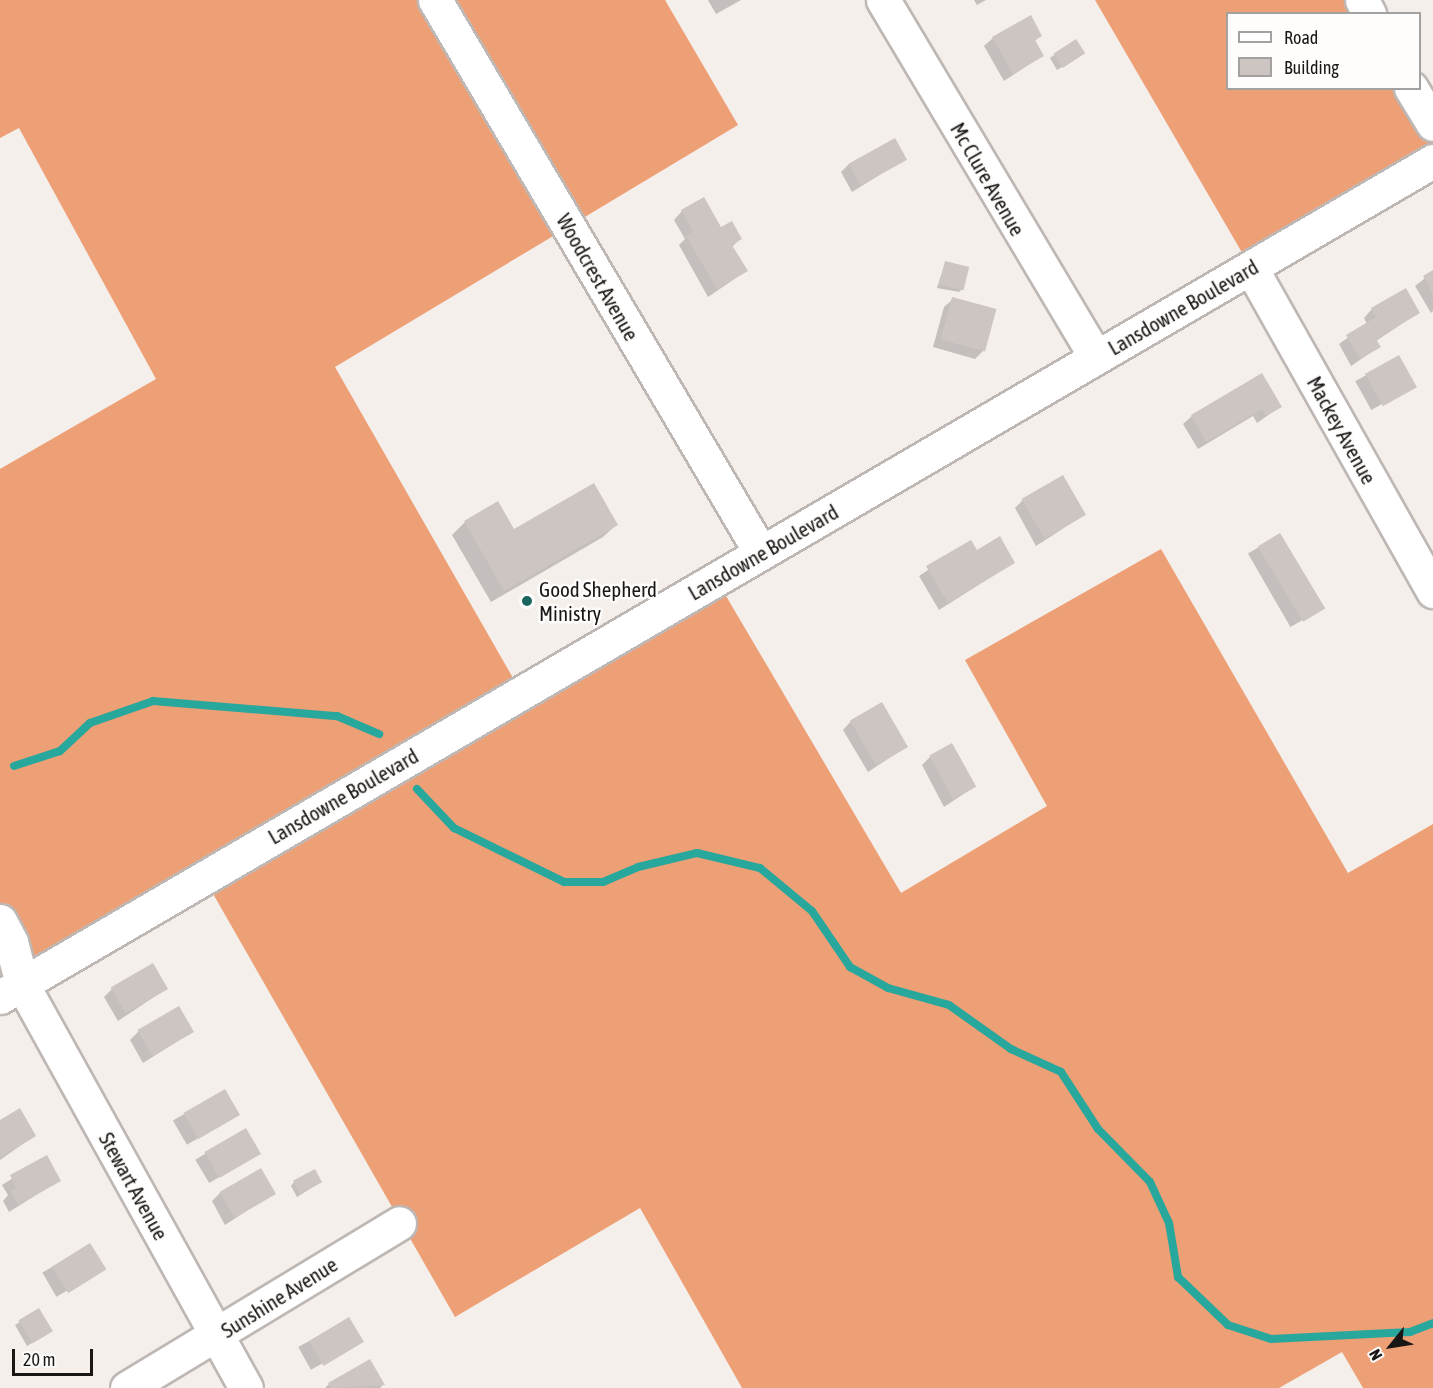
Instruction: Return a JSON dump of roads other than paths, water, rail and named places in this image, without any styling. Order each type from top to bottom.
[{"type":"street","name":"Woodcrest Avenue","points":[[435,0],[761,554]]},
{"type":"street","name":"Mc Clure Avenue","points":[[883,0],[1096,357]]},
{"type":"street","points":[[1413,90],[1433,124]]},
{"type":"street","name":"Lansdowne Boulevard","points":[[7,986],[761,554],[1433,161]]},
{"type":"street","name":"Mackey Avenue","points":[[1251,268],[1433,591]]},
{"type":"street","name":"Stewart Avenue","points":[[0,921],[12,942],[7,986],[217,1335],[246,1388]]},
{"type":"street","name":"Sunshine Avenue","points":[[127,1388],[399,1223]]},
{"type":"waterway","points":[[14,766],[60,751],[90,723],[153,701],[337,716],[379,734]]},
{"type":"waterway","points":[[417,789],[454,828],[564,882],[603,882],[638,867],[697,853],[760,868],[812,911],[850,967],[888,988],[949,1005],[1011,1049],[1061,1072],[1098,1129],[1150,1182],[1169,1223],[1178,1277],[1228,1325],[1271,1339],[1410,1332],[1433,1323]]},
{"type":"place","name":"Good Shepherd Ministry","points":[[527,601]]}]
